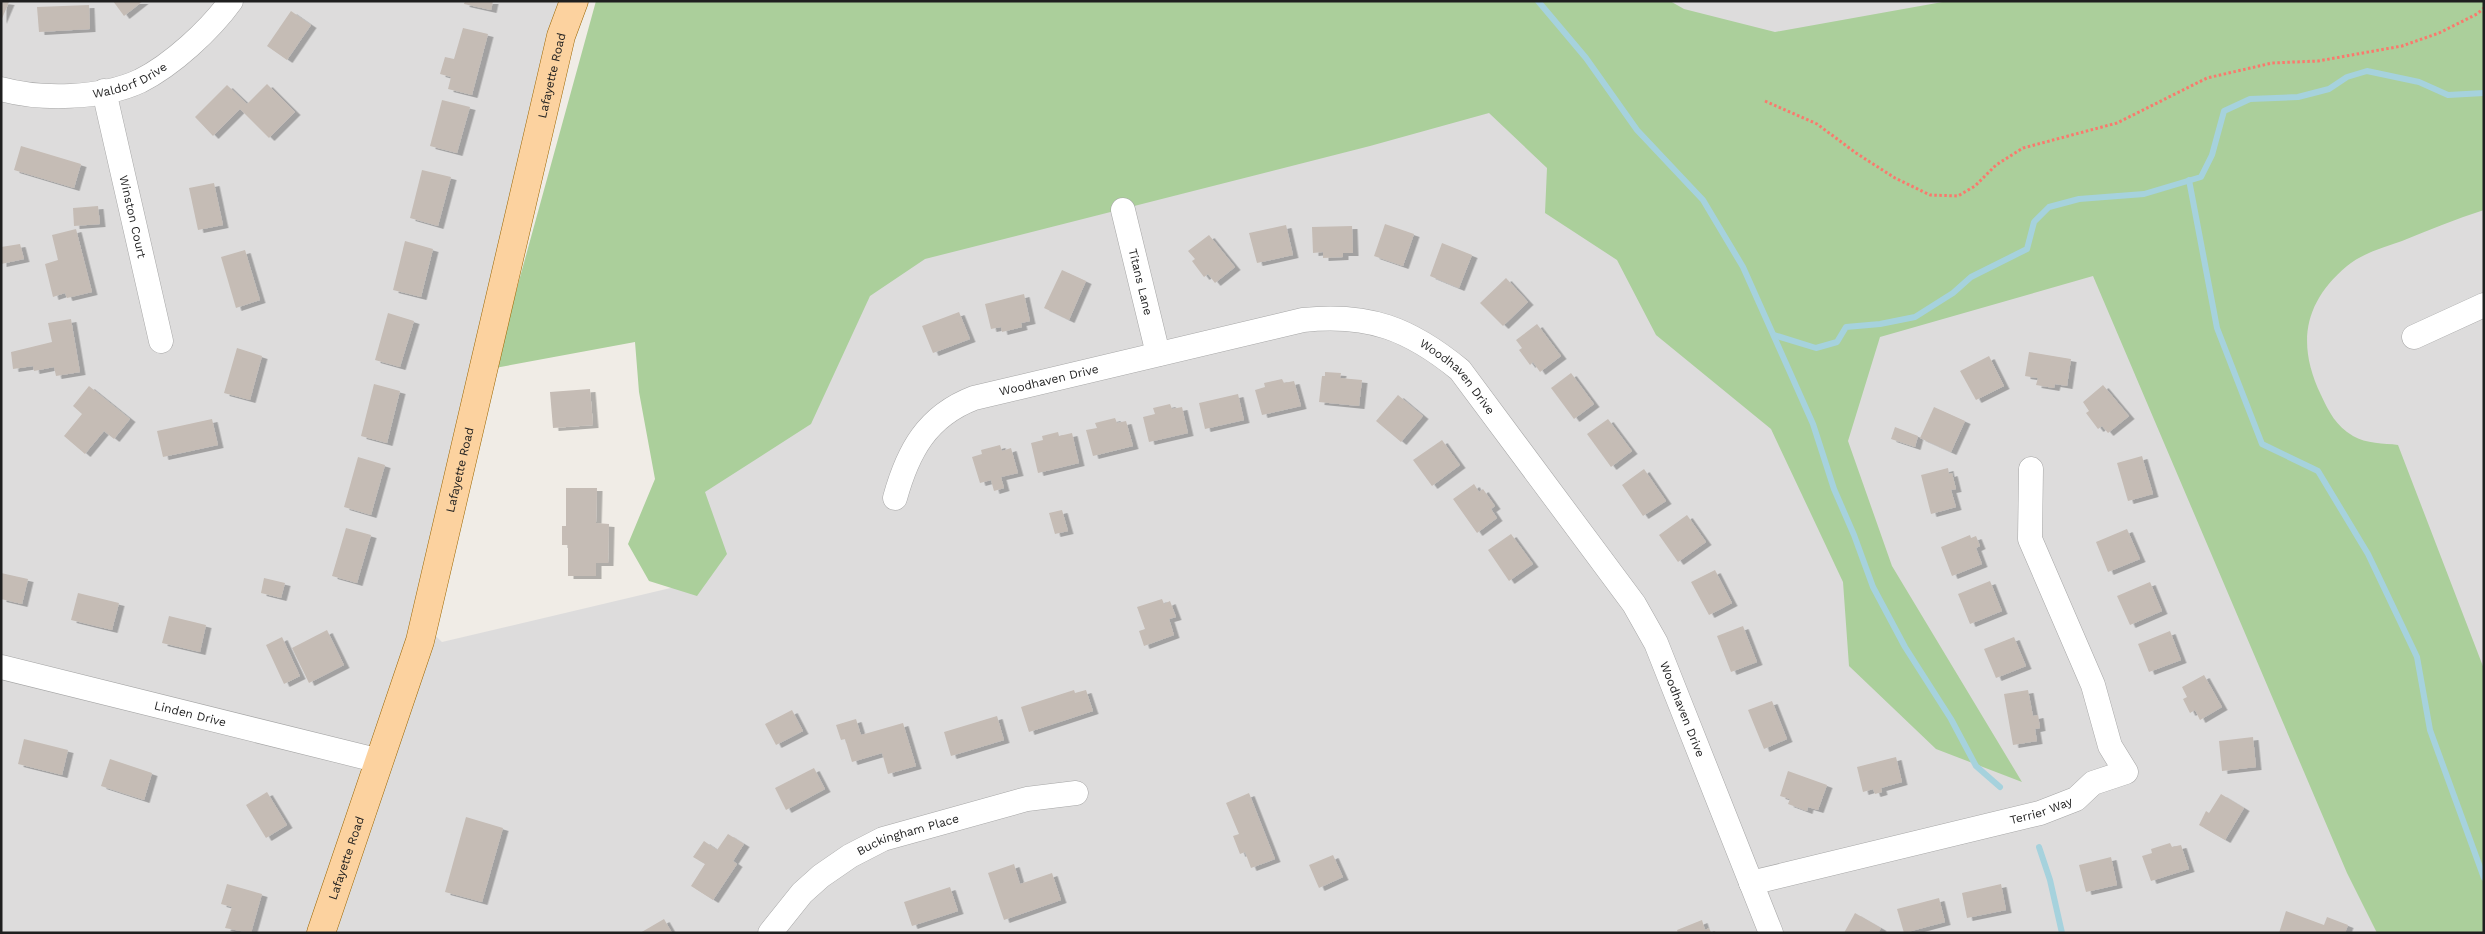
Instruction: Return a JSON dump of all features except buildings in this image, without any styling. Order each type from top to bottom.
[{"type":"main road","name":"Lafayette Road","points":[[321,933],[420,641],[561,36],[574,1]]},
{"type":"street","name":"Waldorf Drive","points":[[1,89],[46,96],[104,91],[139,81],[215,23],[231,1]]},
{"type":"street","name":"Winston Court","points":[[104,91],[161,341]]},
{"type":"street","name":"Titans Lane","points":[[1124,210],[1158,354]]},
{"type":"street","points":[[2414,338],[2484,305]]},
{"type":"street","name":"Woodhaven Drive","points":[[895,498],[903,466],[919,440],[931,425],[953,406],[974,398],[1303,320],[1335,317],[1376,324],[1422,341],[1460,370],[1634,604],[1656,644],[1771,933]]},
{"type":"street","name":"Terrier Way","points":[[1751,883],[2040,813],[2076,799],[2093,783],[2126,772],[2110,746],[2093,685],[2030,539],[2032,469]]},
{"type":"street","name":"Linden Drive","points":[[1,667],[380,761]]},
{"type":"street","name":"Buckingham Place","points":[[770,933],[802,893],[821,876],[850,856],[883,839],[1027,799],[1076,794]]},
{"type":"path","points":[[1765,101],[1818,124],[1856,153],[1895,178],[1930,195],[1958,196],[1975,186],[1996,165],[2023,148],[2117,123],[2207,78],[2272,62],[2318,61],[2402,46],[2439,33],[2477,14],[2484,8]]},
{"type":"shaded area","points":[[1,1],[574,1],[423,624],[442,642],[679,586],[740,300],[1502,1],[2484,1],[2484,933],[1,933]]},
{"type":"green space","points":[[596,1],[1670,1],[1684,9],[1775,32],[1948,1],[2484,1],[2484,210],[2373,251],[2347,266],[2332,280],[2313,310],[2308,326],[2307,342],[2313,377],[2327,407],[2338,423],[2358,439],[2398,445],[2484,669],[2484,933],[2377,933],[2347,873],[2093,276],[1880,337],[1848,441],[1892,566],[2022,782],[1936,749],[1849,666],[1843,582],[1771,429],[1656,335],[1617,260],[1545,213],[1547,168],[1489,113],[1370,146],[925,259],[870,296],[811,424],[705,492],[727,554],[697,596],[649,581],[628,544],[655,479],[639,392],[635,342],[495,368]]},
{"type":"waterway","points":[[1538,1],[1586,58],[1637,130],[1703,200],[1743,267],[1813,424],[1834,489],[1854,535],[1873,587],[1905,647],[1951,719],[1976,766],[2000,787]]},
{"type":"waterway","points":[[1774,335],[1816,348],[1837,342],[1846,327],[1880,324],[1915,317],[1953,293],[1971,277],[2027,249],[2034,222],[2049,207],[2079,199],[2144,194],[2201,177],[2212,155],[2224,111],[2250,99],[2298,97],[2329,89],[2347,77],[2367,71],[2419,82],[2448,95],[2484,93]]},
{"type":"waterway","points":[[2189,180],[2217,328],[2262,444],[2318,471],[2368,554],[2417,657],[2430,730],[2484,878]]},
{"type":"waterway","points":[[2039,847],[2050,880],[2062,933]]}]
